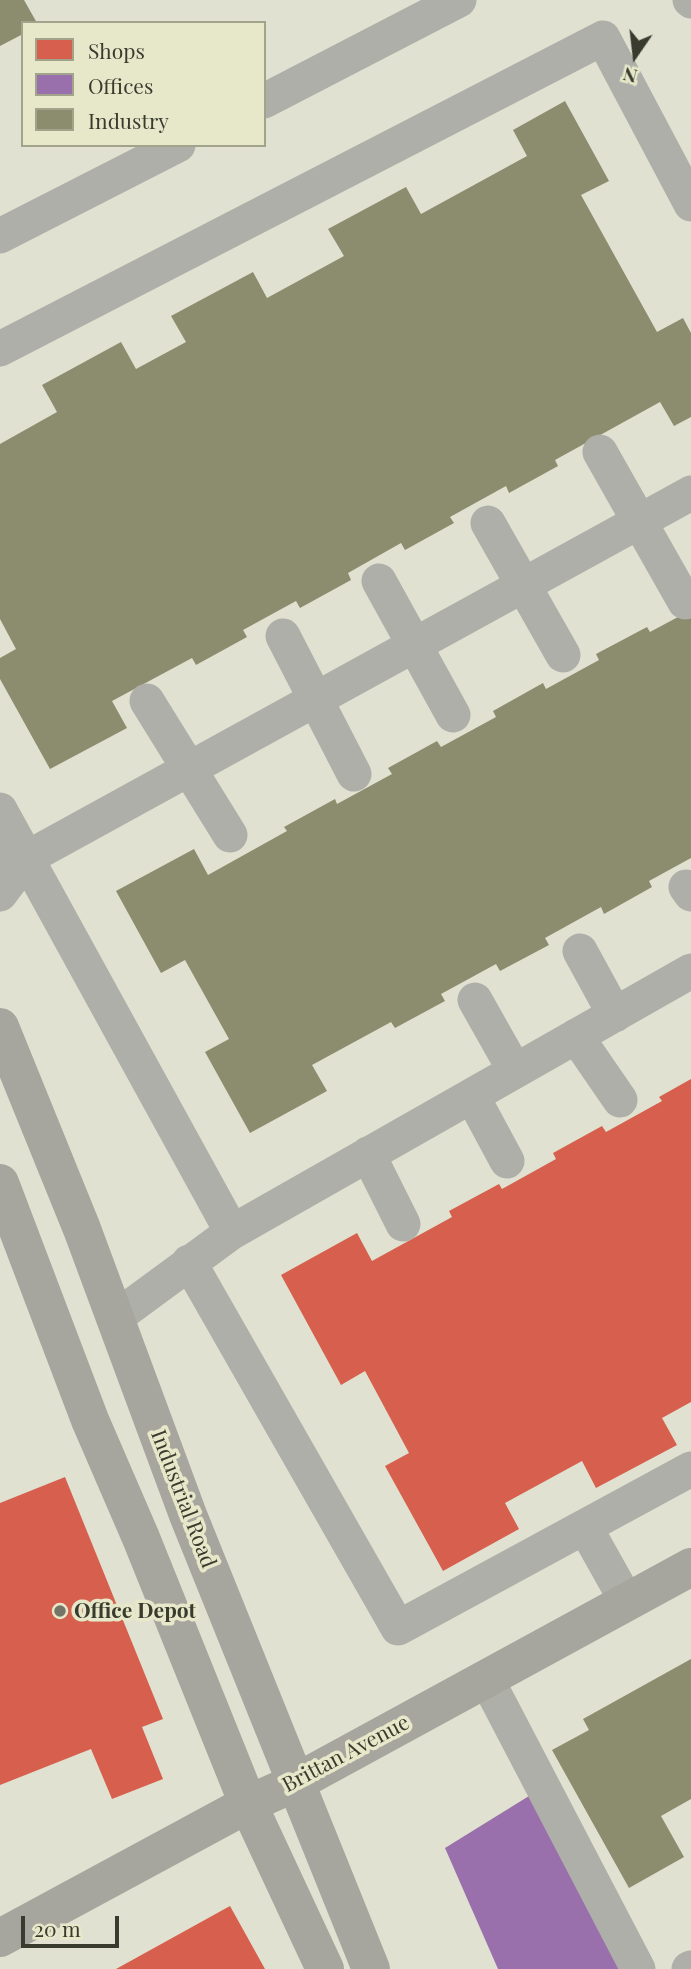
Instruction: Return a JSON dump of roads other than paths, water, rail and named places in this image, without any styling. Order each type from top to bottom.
[{"type":"main road","name":"Industrial Road","points":[[0,1027],[115,1318],[188,1515],[371,1969]]},
{"type":"main road","points":[[0,1182],[90,1420],[141,1538],[248,1804],[325,1969]]},
{"type":"main road","name":"Brittan Avenue","points":[[0,1938],[248,1804],[295,1783],[691,1567]]},
{"type":"street","points":[[266,100],[459,0]]},
{"type":"street","points":[[0,349],[603,38],[691,204]]},
{"type":"street","points":[[0,236],[174,147]]},
{"type":"street","points":[[600,452],[685,602]]},
{"type":"street","points":[[0,894],[14,860],[189,769],[691,493]]},
{"type":"street","points":[[488,523],[563,655]]},
{"type":"street","points":[[379,581],[453,715]]},
{"type":"street","points":[[284,636],[354,774]]},
{"type":"street","points":[[148,702],[230,835]]},
{"type":"street","points":[[0,810],[14,860],[232,1232]]},
{"type":"street","points":[[580,951],[615,1015]]},
{"type":"street","points":[[115,1318],[232,1232],[615,1015],[688,980]]},
{"type":"street","points":[[475,1000],[515,1071]]},
{"type":"street","points":[[576,1037],[620,1100]]},
{"type":"street","points":[[472,1096],[507,1161]]},
{"type":"street","points":[[368,1154],[403,1224]]},
{"type":"street","points":[[189,1262],[398,1628],[691,1469]]},
{"type":"street","points":[[585,1527],[626,1602]]},
{"type":"street","points":[[486,1678],[638,1969]]},
{"type":"place","name":"Office Depot","points":[[60,1611]]}]
